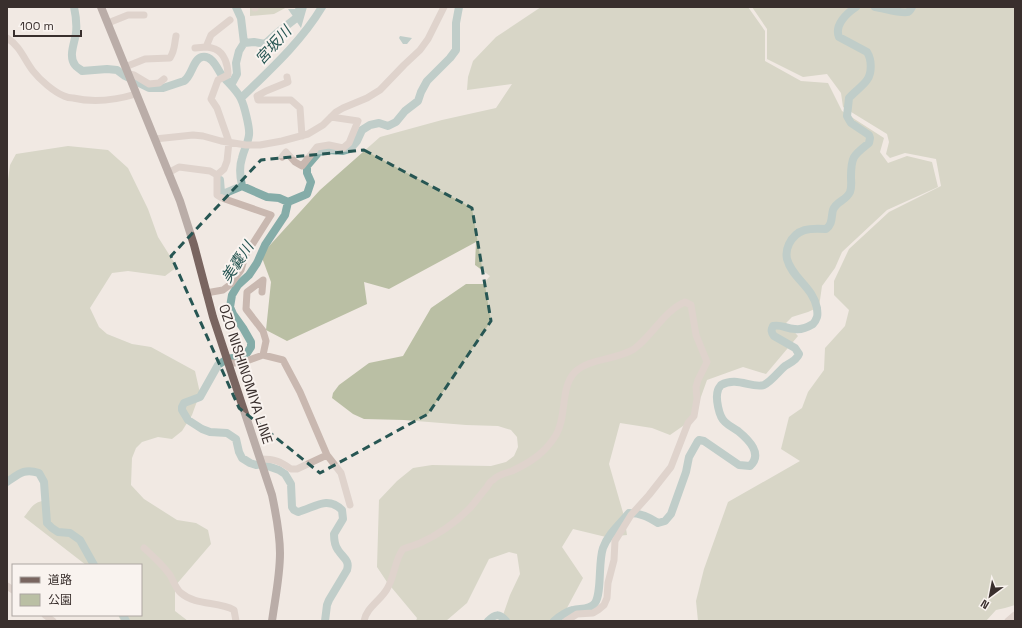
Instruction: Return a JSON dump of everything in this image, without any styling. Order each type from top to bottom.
[{"type":"main road","name":"OZO NISHINOMIYA LINE","points":[[101,7],[180,201],[206,293],[272,495],[278,524],[280,553],[272,621]]},
{"type":"street","points":[[155,139],[194,134],[221,141],[246,145],[260,145],[308,134],[323,125],[336,112],[367,98],[380,90],[420,50],[428,39],[444,7]]},
{"type":"street","points":[[108,23],[128,15],[144,15]]},
{"type":"street","points":[[206,47],[211,35],[230,20]]},
{"type":"street","points":[[164,79],[159,83],[149,84],[127,70],[145,59],[170,58],[174,51],[176,36]]},
{"type":"street","points":[[7,38],[14,42],[33,71],[46,84],[64,96],[91,101],[106,100],[136,94]]},
{"type":"street","points":[[195,48],[206,47],[217,50],[224,56],[228,69],[228,75],[218,80],[211,99],[217,108],[229,142],[227,161],[224,169],[216,175]]},
{"type":"street","points":[[287,78],[288,82],[257,96],[258,100],[291,100],[297,104],[300,108],[302,136]]},
{"type":"street","points":[[282,157],[286,152],[295,162],[302,166],[317,147],[329,145],[343,148],[349,143],[358,121],[331,117]]},
{"type":"street","points":[[168,173],[179,168],[210,171],[216,175]]},
{"type":"street","points":[[206,293],[223,290],[231,284],[241,270],[245,256],[271,215],[217,195],[216,175]]},
{"type":"street","points":[[262,292],[263,280],[247,292],[246,309],[263,331],[266,341],[263,355]]},
{"type":"street","points":[[364,621],[367,612],[389,587],[397,558],[403,549],[420,543],[440,532],[469,509],[493,479],[537,458],[548,448],[560,427],[567,384],[575,372],[590,364],[623,354],[633,349],[642,342],[667,315],[680,304],[686,302],[691,305],[696,335],[707,362],[696,387],[697,399],[694,416],[688,423],[671,467],[649,495],[633,512],[615,541],[614,560],[608,583],[607,598],[604,604],[592,613],[577,614],[566,621]]},
{"type":"street","points":[[228,360],[241,363],[263,355],[283,360],[300,392],[327,455],[341,473],[350,505]]},
{"type":"street","points":[[262,463],[272,459],[291,469],[297,468],[327,455]]},
{"type":"street","points":[[144,548],[162,564],[181,593],[191,599],[208,604],[229,607],[234,610],[236,621]]},
{"type":"street","points":[[1008,621],[1015,615]]},
{"type":"highlighted area","points":[[364,150],[472,208],[491,321],[428,414],[320,473],[239,408],[171,256],[261,160]]},
{"type":"green space","points":[[250,7],[287,7],[274,14],[250,16]]},
{"type":"green space","points":[[541,7],[748,7],[765,31],[765,61],[801,81],[828,83],[842,111],[884,138],[880,152],[888,163],[907,156],[932,162],[938,187],[887,210],[842,252],[835,268],[822,286],[819,307],[792,317],[786,323],[798,336],[766,374],[743,367],[707,380],[693,419],[670,435],[652,428],[620,423],[609,464],[624,516],[627,535],[606,537],[573,529],[562,547],[583,578],[560,621],[507,621],[502,618],[510,595],[520,574],[517,554],[509,552],[489,559],[467,603],[446,621],[416,621],[417,618],[387,582],[377,567],[379,500],[397,481],[413,468],[432,465],[491,466],[506,462],[514,456],[518,447],[517,437],[511,430],[498,426],[364,419],[353,414],[332,398],[333,393],[339,385],[369,363],[403,356],[431,308],[466,284],[483,284],[490,276],[475,265],[476,242],[389,289],[364,282],[367,304],[287,341],[266,330],[271,282],[261,255],[320,190],[380,137],[442,120],[496,108],[512,84],[467,90],[468,77],[473,61],[496,37]]},
{"type":"green space","points":[[752,7],[1015,7],[1015,605],[996,610],[986,621],[698,621],[696,601],[704,569],[728,502],[800,461],[781,449],[789,417],[802,408],[808,392],[824,370],[825,348],[845,326],[849,310],[834,295],[834,281],[849,249],[889,212],[941,186],[936,159],[905,153],[890,158],[886,154],[889,142],[887,134],[843,107],[841,93],[827,74],[803,77],[767,59],[767,29]]},
{"type":"green space","points":[[68,146],[108,150],[128,168],[148,209],[158,237],[177,267],[165,276],[128,271],[112,273],[90,308],[99,327],[107,334],[132,344],[151,347],[195,371],[200,393],[192,415],[182,431],[172,439],[158,437],[142,442],[136,448],[132,458],[131,485],[144,499],[177,520],[196,523],[208,530],[211,544],[175,586],[175,611],[188,621],[121,621],[118,616],[142,616],[142,564],[85,564],[24,517],[36,504],[47,500],[46,485],[41,472],[32,468],[23,470],[7,480],[7,188],[10,165],[16,154]]},
{"type":"water","points":[[296,7],[307,7],[301,28],[288,9],[295,9]]},
{"type":"water","points":[[400,36],[412,38],[407,44],[403,44],[399,38]]},
{"type":"waterway","name":"美嚢川","points":[[74,7],[76,30],[72,57],[76,66],[82,71],[107,69],[117,70],[125,76],[149,88],[163,88],[184,81],[187,79],[194,64],[199,58],[209,58],[239,96],[249,127],[248,141],[240,165],[242,186],[267,197],[279,198],[288,202],[285,215],[265,245],[257,263],[249,275],[238,285],[232,295],[230,307],[251,342],[251,347],[247,353],[239,357],[227,359],[218,365],[200,397],[184,403],[182,410],[188,420],[202,429],[210,432],[227,433],[236,439],[242,458],[250,463],[256,465],[262,464],[279,470],[285,474],[291,484],[292,507],[294,510],[298,512],[326,503],[331,503],[342,510],[343,519],[334,534],[334,538],[336,547],[346,559],[348,567],[329,600],[325,621]]},
{"type":"waterway","points":[[231,85],[237,74],[236,63],[239,51],[244,43],[241,18],[236,7]]},
{"type":"waterway","name":"宮坂川","points":[[241,98],[295,44],[314,20],[322,7]]},
{"type":"waterway","points":[[288,202],[307,194],[311,182],[307,173],[307,166],[319,152],[328,150],[343,151],[350,149],[357,141],[362,130],[370,125],[379,123],[388,126],[396,122],[405,111],[418,101],[427,81],[456,50],[456,23],[459,7]]},
{"type":"waterway","points":[[554,621],[568,612],[576,609],[588,608],[595,603],[598,592],[603,548],[611,534],[629,513],[644,516],[658,523],[665,521],[671,514],[686,472],[689,457],[699,440],[704,441],[739,465],[750,466],[754,461],[755,452],[750,443],[738,431],[723,420],[719,412],[717,393],[721,385],[727,383],[738,382],[759,386],[767,383],[785,366],[795,360],[799,354],[795,348],[774,336],[772,333],[773,326],[802,329],[813,324],[817,317],[815,301],[807,288],[793,272],[787,259],[787,251],[792,239],[800,232],[809,229],[826,229],[828,227],[831,223],[834,207],[850,192],[851,170],[854,157],[869,143],[869,135],[851,123],[847,116],[849,98],[869,77],[871,70],[870,59],[867,52],[839,37],[838,33],[838,28],[842,20],[856,7]]},
{"type":"waterway","points":[[875,7],[897,12],[909,12],[912,7]]},
{"type":"waterway","points":[[244,43],[254,42],[265,44],[295,19]]},
{"type":"waterway","points":[[220,180],[221,192],[223,194],[242,186]]},
{"type":"waterway","points":[[7,482],[18,474],[25,472],[29,471],[39,473],[44,482],[47,523],[58,532],[70,533],[80,540],[93,564]]},
{"type":"waterway","points":[[488,621],[497,615],[506,621]]},
{"type":"waterway","points":[[124,616],[126,621]]}]
